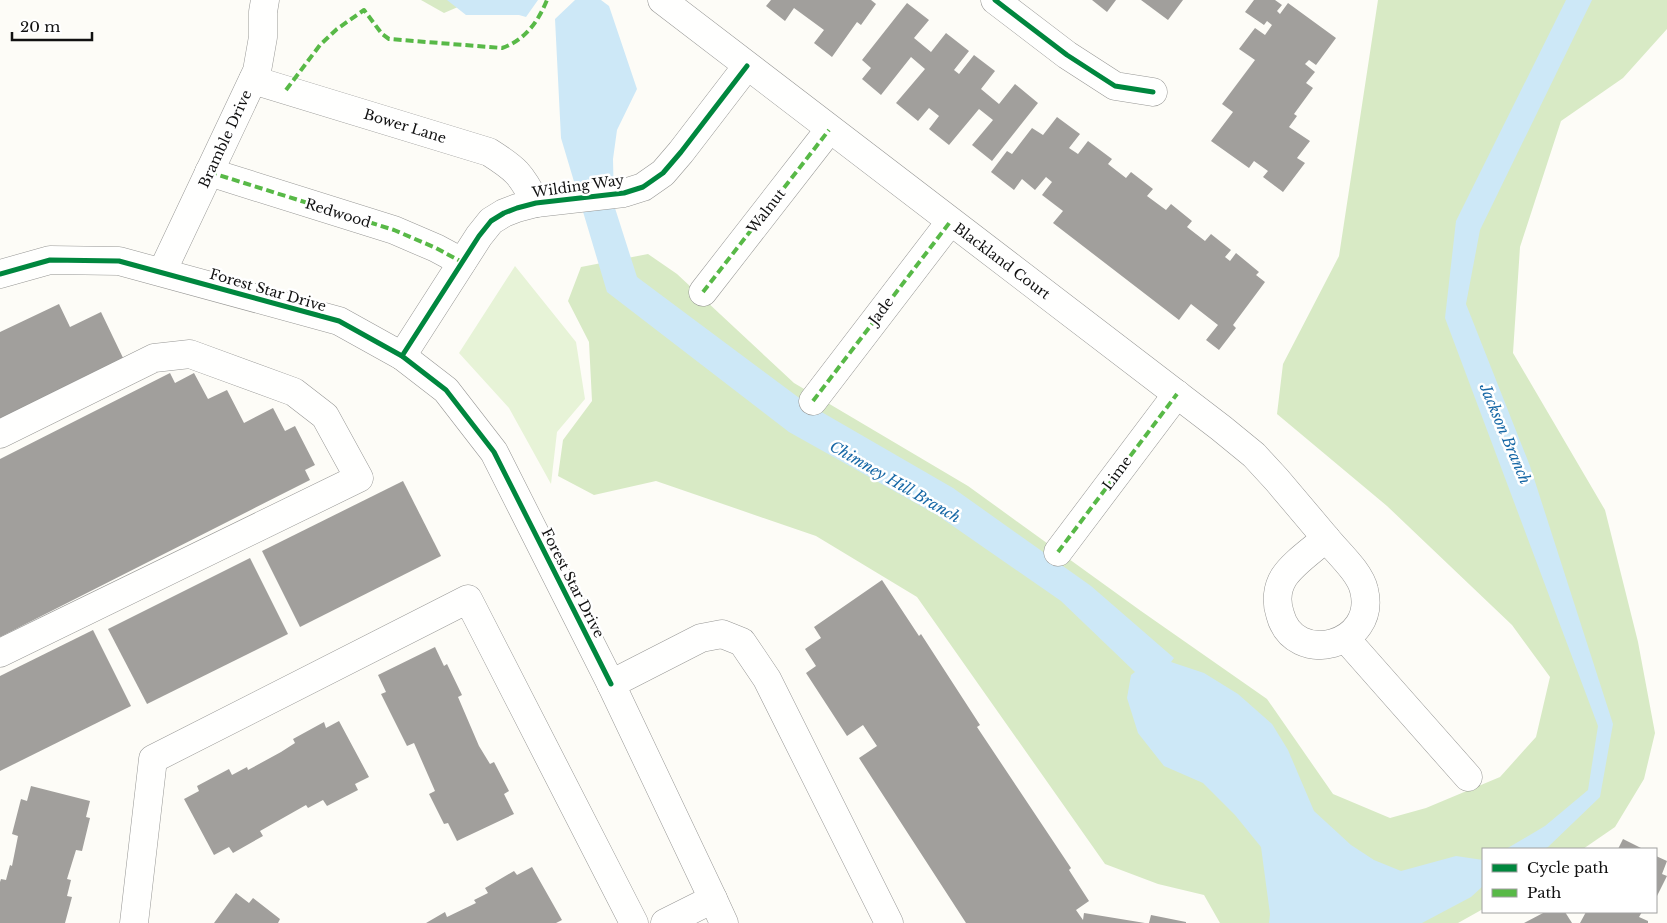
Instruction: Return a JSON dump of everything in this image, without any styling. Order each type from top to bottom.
[{"type":"street","name":"Bramble Drive","points":[[162,272],[257,71],[263,37],[265,0]]},
{"type":"street","name":"Blackland Court","points":[[662,0],[1254,455],[1326,538]]},
{"type":"street","points":[[995,0],[1067,55],[1115,86],[1153,92]]},
{"type":"street","name":"Wilding Way","points":[[402,356],[479,236],[491,221],[504,213],[546,202],[624,193],[643,187],[663,173],[747,66]]},
{"type":"street","name":"Bower Lane","points":[[253,80],[489,152],[514,169],[546,202]]},
{"type":"street","name":"Walnut","points":[[703,292],[830,130]]},
{"type":"street","name":"Redwood","points":[[210,172],[401,233],[462,262]]},
{"type":"street","name":"Jade","points":[[812,401],[950,222]]},
{"type":"street","name":"Forest Star Drive","points":[[0,274],[50,260],[119,260],[339,321],[402,356],[446,390],[494,452],[611,684],[719,911]]},
{"type":"street","points":[[0,434],[154,358],[190,354],[294,392],[325,416],[359,478],[0,653]]},
{"type":"street","name":"Lime","points":[[1058,552],[1177,394]]},
{"type":"street","points":[[1326,538],[1358,577],[1364,590],[1366,604],[1363,618],[1346,639],[1324,646],[1302,642],[1290,633],[1281,621],[1277,606],[1278,591],[1284,577],[1326,538]]},
{"type":"street","points":[[134,923],[153,759],[468,599],[634,923]]},
{"type":"street","points":[[611,684],[701,638],[722,634],[742,642],[767,679],[890,923]]},
{"type":"street","points":[[1346,639],[1468,777]]},
{"type":"street","points":[[665,923],[719,911]]},
{"type":"green space","points":[[421,0],[474,0],[444,13]]},
{"type":"green space","points":[[1378,0],[1667,0],[1667,29],[1623,78],[1561,121],[1520,247],[1513,353],[1605,510],[1638,642],[1655,733],[1644,779],[1615,827],[1584,848],[1482,848],[1482,910],[1458,923],[1220,923],[1204,895],[1158,884],[1105,864],[917,597],[816,536],[656,481],[594,495],[558,476],[563,440],[592,401],[589,342],[568,301],[581,267],[648,254],[677,274],[794,383],[968,486],[1267,699],[1333,794],[1390,818],[1426,808],[1500,777],[1536,737],[1550,677],[1512,625],[1387,506],[1277,414],[1283,364],[1339,256]]},
{"type":"green space","points":[[515,266],[576,342],[585,399],[557,432],[551,484],[509,408],[459,353]]},
{"type":"water","points":[[447,0],[538,0],[526,17],[519,15],[466,15]]},
{"type":"water","name":"Chimney Hill Branch","points":[[575,0],[601,0],[609,6],[637,89],[617,130],[613,159],[614,205],[637,277],[806,403],[953,488],[1091,586],[1174,658],[1171,662],[1204,673],[1238,694],[1272,724],[1288,750],[1314,811],[1351,845],[1374,860],[1401,871],[1456,856],[1482,860],[1482,887],[1471,897],[1422,923],[1269,923],[1270,914],[1261,847],[1235,815],[1203,783],[1164,766],[1138,733],[1127,698],[1131,675],[1135,672],[1061,601],[937,515],[789,432],[607,292],[561,138],[555,19]]},
{"type":"water","name":"Jackson Branch","points":[[1566,0],[1592,0],[1480,230],[1466,304],[1530,466],[1613,724],[1600,797],[1546,848],[1508,848],[1545,826],[1588,790],[1598,726],[1445,318],[1456,221]]},
{"type":"building","points":[[771,0],[871,0],[876,4],[861,25],[857,22],[832,57],[814,43],[824,30],[794,8],[785,21],[766,6]]},
{"type":"building","points":[[1092,0],[1116,0],[1107,12]]},
{"type":"building","points":[[1141,0],[1183,0],[1168,20]]},
{"type":"building","points":[[1254,0],[1275,0],[1282,5],[1277,11],[1280,14],[1288,3],[1336,38],[1316,65],[1309,60],[1305,64],[1315,72],[1306,83],[1313,88],[1294,114],[1297,116],[1289,127],[1310,141],[1297,158],[1305,163],[1283,192],[1263,177],[1268,171],[1254,161],[1249,168],[1211,141],[1233,112],[1222,104],[1255,60],[1239,49],[1255,28],[1265,35],[1272,25],[1267,21],[1264,25],[1245,12]]},
{"type":"building","points":[[907,3],[929,20],[914,38],[931,52],[946,33],[969,51],[954,70],[959,74],[974,55],[995,71],[981,89],[999,104],[1015,84],[1038,103],[992,161],[972,145],[993,120],[979,109],[949,145],[929,129],[939,116],[929,108],[918,121],[896,103],[925,69],[911,57],[881,95],[862,79],[871,68],[862,60]]},
{"type":"building","points":[[1057,117],[1080,134],[1069,148],[1078,154],[1088,141],[1112,159],[1108,164],[1126,178],[1131,172],[1153,189],[1147,196],[1166,210],[1171,204],[1192,221],[1187,227],[1205,241],[1211,234],[1231,250],[1225,257],[1230,261],[1236,253],[1259,272],[1256,275],[1265,282],[1233,325],[1236,328],[1219,350],[1206,340],[1218,325],[1191,304],[1179,320],[1053,223],[1063,211],[1042,195],[1052,182],[1046,177],[1035,190],[1022,179],[1014,190],[991,172],[1007,151],[1012,154],[1032,128],[1043,135]]},
{"type":"building","points":[[59,304],[70,327],[101,312],[125,362],[0,423],[0,332]]},
{"type":"building","points":[[170,373],[175,383],[194,373],[208,399],[227,390],[244,423],[273,408],[285,431],[295,426],[315,465],[305,470],[310,480],[0,637],[0,459]]},
{"type":"building","points":[[403,481],[441,556],[300,627],[262,551]]},
{"type":"building","points":[[250,558],[288,634],[147,704],[108,629]]},
{"type":"building","points":[[882,580],[919,636],[921,634],[980,725],[977,727],[1071,868],[1069,870],[1089,901],[1076,910],[1083,920],[1084,913],[1145,923],[966,923],[859,758],[877,746],[863,725],[847,736],[806,673],[816,666],[805,649],[821,638],[814,627]]},
{"type":"building","points":[[93,630],[131,706],[0,771],[0,676]]},
{"type":"building","points":[[435,647],[444,666],[447,664],[462,695],[458,697],[479,746],[490,764],[494,762],[509,791],[504,794],[514,814],[457,841],[448,823],[444,824],[429,794],[435,791],[414,743],[407,746],[381,694],[386,692],[378,675]]},
{"type":"building","points":[[339,721],[369,777],[355,784],[358,790],[327,806],[323,800],[308,808],[306,805],[260,831],[263,836],[233,853],[229,847],[214,855],[184,799],[199,791],[197,786],[229,769],[232,775],[247,767],[248,770],[281,752],[295,743],[293,739],[324,722],[326,728]]},
{"type":"building","points":[[31,786],[90,801],[86,817],[90,818],[82,851],[76,850],[67,879],[71,880],[67,896],[72,897],[65,923],[0,923],[0,882],[1,879],[6,880],[10,865],[12,866],[18,836],[12,834],[21,799],[27,801]]},
{"type":"building","points":[[1623,839],[1641,848],[1618,848]]},
{"type":"building","points":[[1657,856],[1667,861],[1662,874],[1667,876],[1657,896]]},
{"type":"building","points":[[532,867],[562,920],[556,923],[426,923],[445,912],[447,917],[476,903],[474,900],[488,893],[485,888],[514,871],[517,875]]},
{"type":"building","points":[[236,893],[249,903],[253,898],[280,919],[278,923],[214,923]]},
{"type":"building","points":[[1543,913],[1566,913],[1572,923],[1524,923]]},
{"type":"building","points":[[1585,913],[1641,913],[1639,917],[1648,921],[1648,923],[1580,923]]},
{"type":"building","points":[[1151,915],[1186,922],[1186,923],[1149,923]]},
{"type":"marked path","points":[[286,90],[320,45],[337,29],[364,10],[382,34],[389,39],[502,48],[510,45],[530,29],[547,0]]},
{"type":"marked path","points":[[703,292],[829,130]]},
{"type":"marked path","points":[[209,172],[394,230],[436,248],[462,262]]},
{"type":"marked path","points":[[813,401],[950,222]]},
{"type":"marked path","points":[[1058,552],[1177,394]]},
{"type":"cycle path","points":[[995,0],[1067,55],[1115,86],[1153,92]]},
{"type":"cycle path","points":[[402,356],[479,236],[491,221],[504,213],[536,203],[624,193],[643,187],[663,173],[747,66]]},
{"type":"cycle path","points":[[0,274],[50,260],[119,261],[339,321],[402,356],[446,390],[494,452],[611,684]]}]
